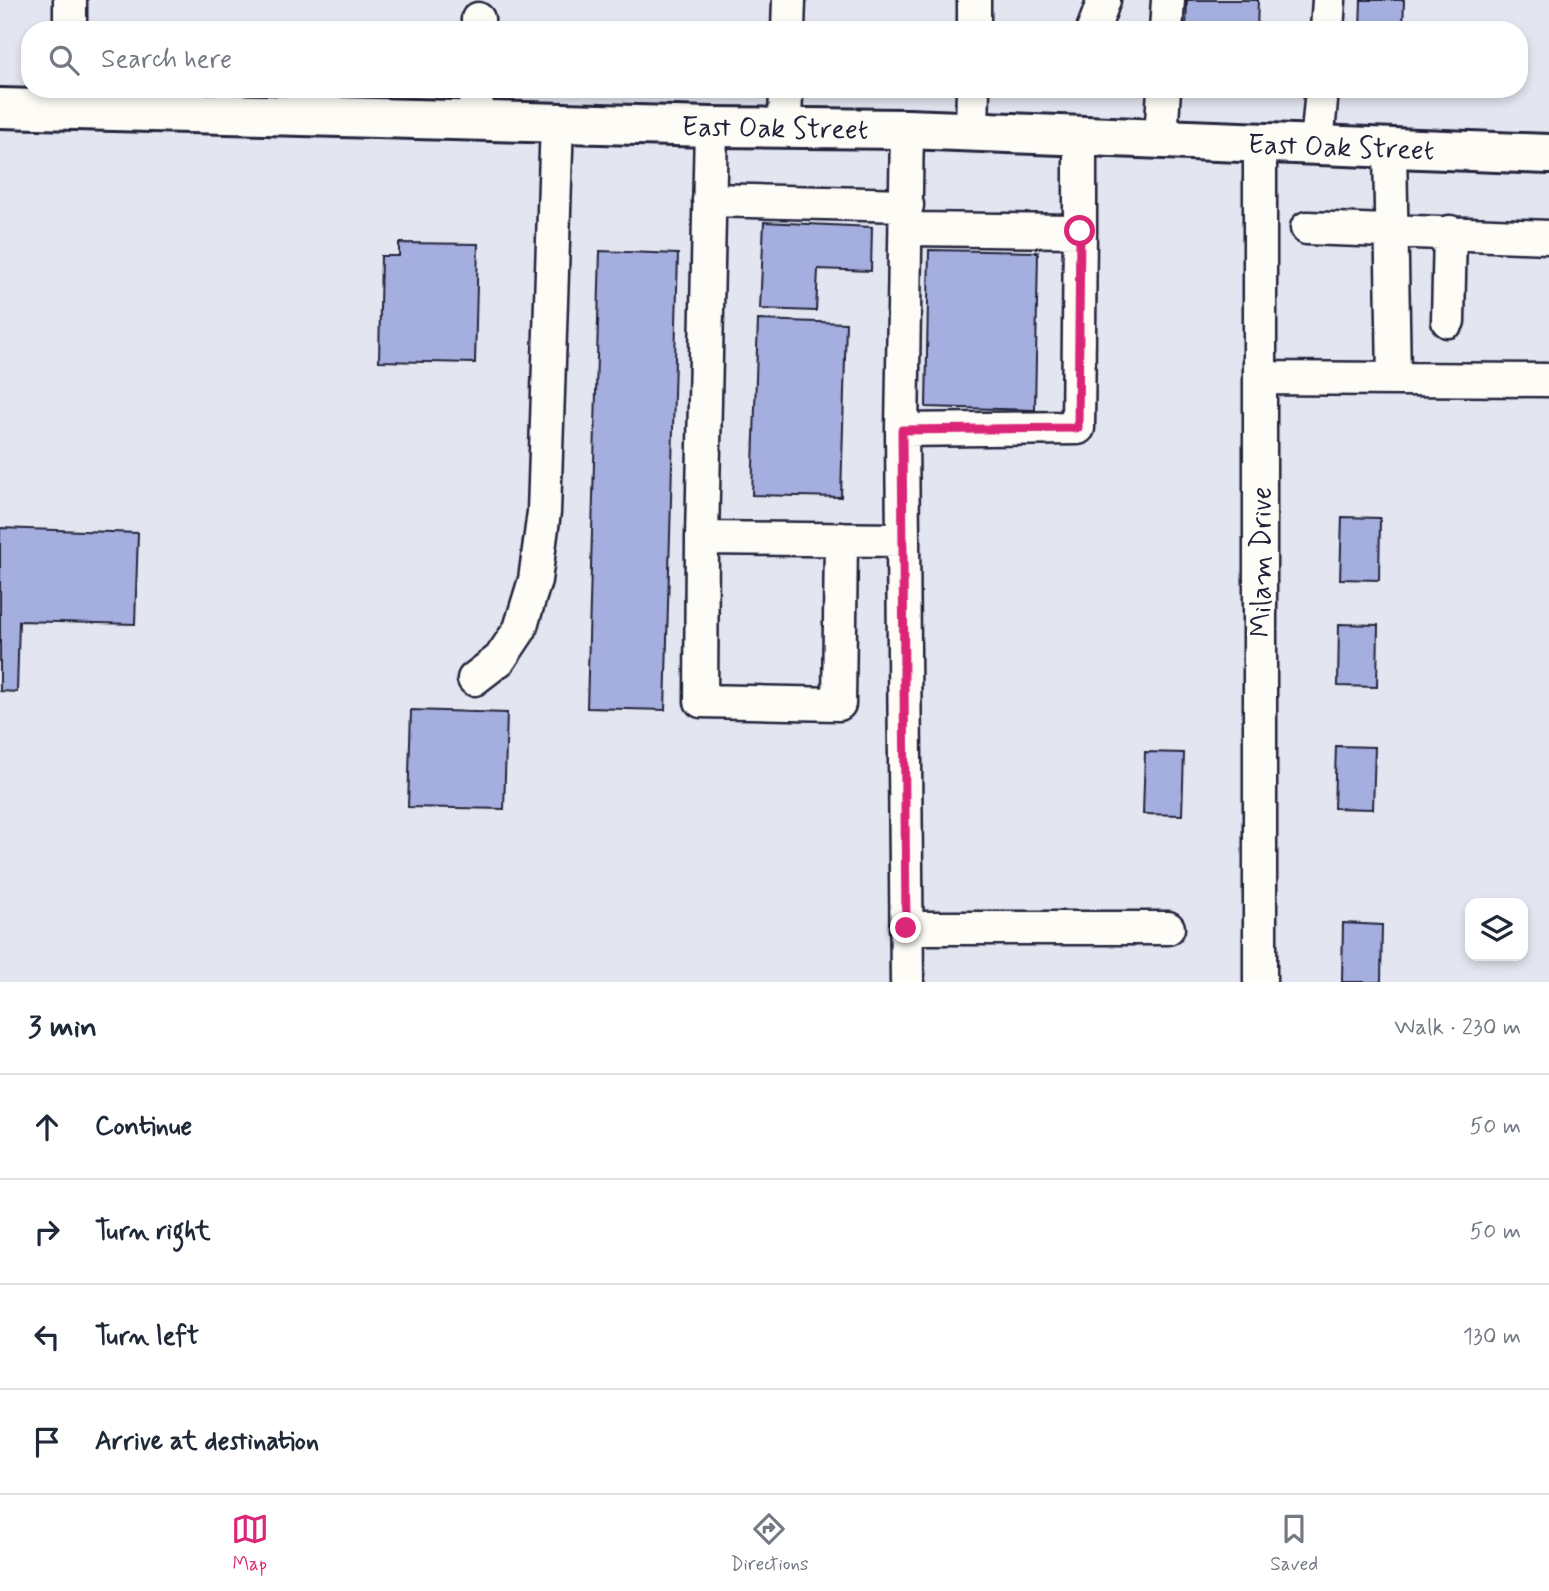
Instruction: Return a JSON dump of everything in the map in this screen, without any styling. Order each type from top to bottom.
[{"type":"highway","name":"East Oak Street","points":[[0,108],[70,99],[476,104],[557,121],[972,132],[1549,155]]},
{"type":"street","points":[[70,0],[70,21]]},
{"type":"street","points":[[788,21],[789,0]]},
{"type":"street","points":[[974,0],[974,21]]},
{"type":"street","points":[[1096,21],[1104,0]]},
{"type":"street","points":[[1167,21],[1168,0]]},
{"type":"street","points":[[1328,21],[1329,0]]},
{"type":"street","points":[[785,127],[786,98]]},
{"type":"street","points":[[972,132],[973,98]]},
{"type":"street","points":[[1161,139],[1163,98]]},
{"type":"street","points":[[1317,145],[1321,98]]},
{"type":"street","points":[[474,679],[500,659],[520,629],[535,580],[544,512],[557,121]]},
{"type":"street","points":[[711,127],[701,701],[839,704],[841,539]]},
{"type":"street","points":[[907,130],[902,430],[907,982]]},
{"type":"street","points":[[902,430],[1078,428],[1080,136]]},
{"type":"street","name":"Milam Drive","points":[[1260,142],[1260,982]]},
{"type":"street","points":[[1390,148],[1394,378]]},
{"type":"street","points":[[709,200],[1080,231]]},
{"type":"street","points":[[1307,228],[1391,229],[1549,237]]},
{"type":"street","points":[[1448,321],[1450,232]]},
{"type":"street","points":[[1260,378],[1549,380]]},
{"type":"street","points":[[702,538],[902,540]]},
{"type":"street","points":[[906,928],[1167,928]]},
{"type":"building","points":[[1187,0],[1258,0],[1257,21],[1186,21]]},
{"type":"building","points":[[1361,0],[1404,0],[1403,21],[1360,21]]},
{"type":"building","points":[[764,222],[872,227],[871,271],[818,269],[816,311],[760,309]]},
{"type":"building","points":[[399,243],[478,244],[475,363],[379,361],[381,256],[399,256]]},
{"type":"building","points":[[929,250],[1038,252],[1035,410],[926,407]]},
{"type":"building","points":[[600,251],[678,254],[665,710],[587,708]]},
{"type":"building","points":[[758,320],[846,323],[841,497],[752,495]]},
{"type":"building","points":[[1342,517],[1380,518],[1379,580],[1340,579]]},
{"type":"building","points":[[0,528],[138,533],[135,624],[19,621],[17,692],[0,691]]},
{"type":"building","points":[[1339,624],[1378,625],[1377,687],[1338,686]]},
{"type":"building","points":[[411,710],[507,713],[504,809],[408,807]]},
{"type":"building","points":[[1336,746],[1375,747],[1373,809],[1334,808]]},
{"type":"building","points":[[1145,752],[1184,753],[1182,815],[1143,814]]},
{"type":"building","points":[[1343,923],[1382,925],[1381,982],[1342,982]]},
{"type":"route","points":[[906,928],[902,430],[1078,428],[1080,231]]}]
